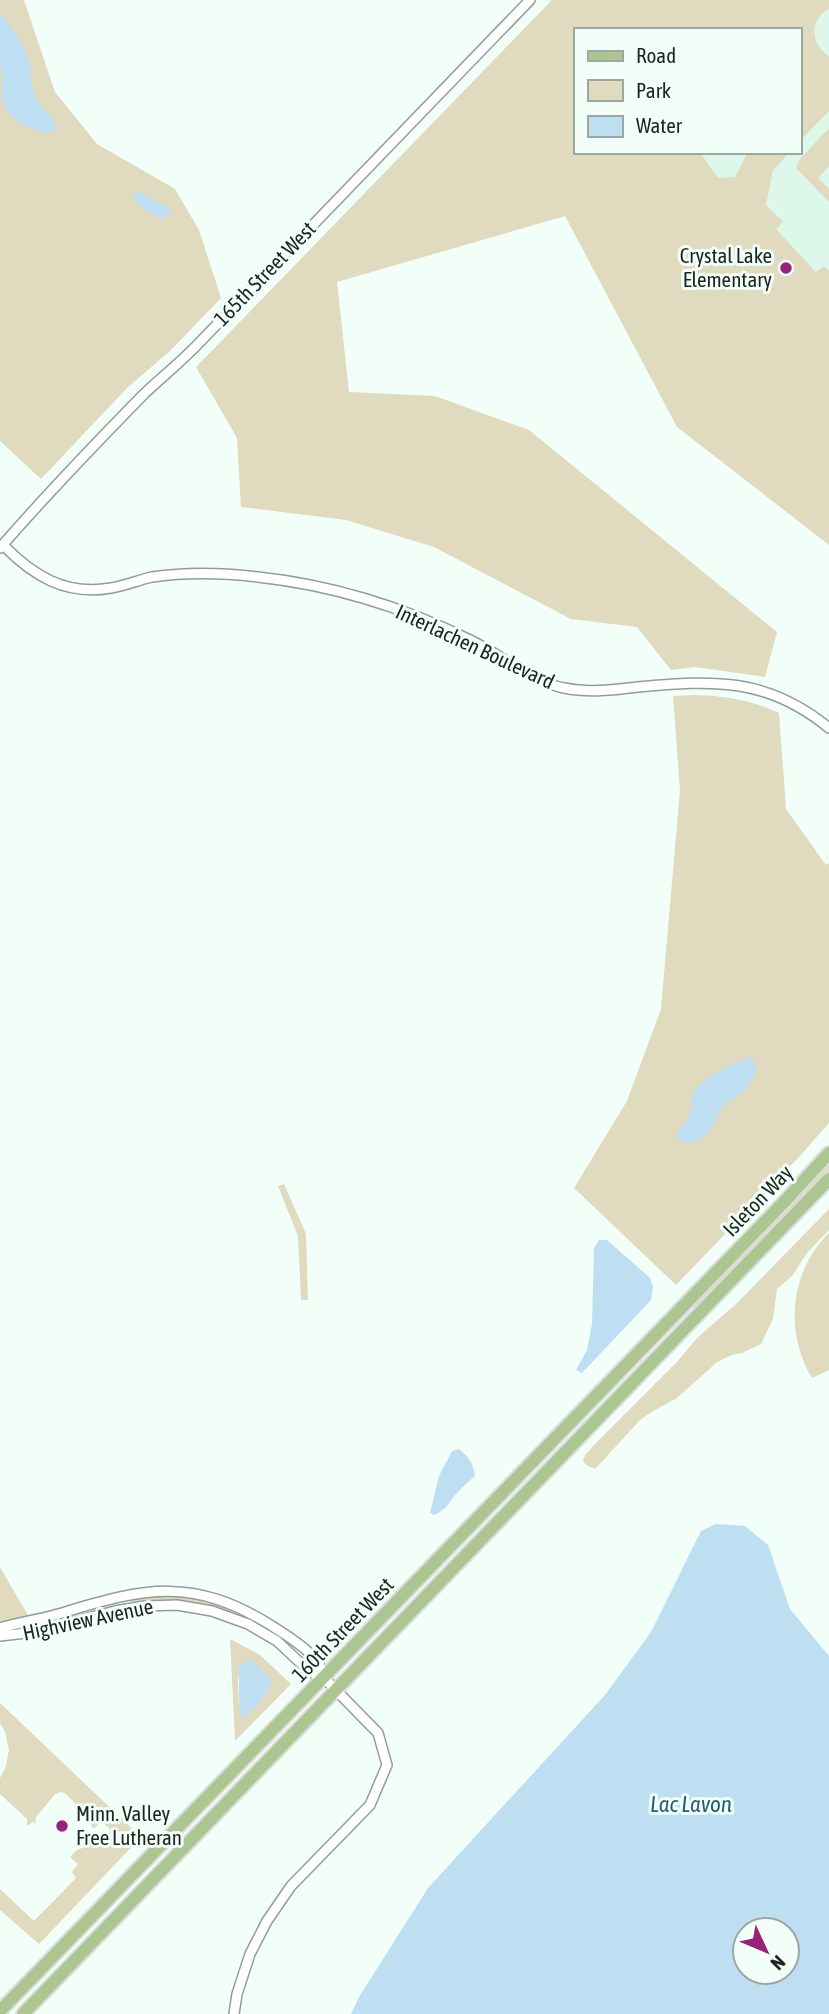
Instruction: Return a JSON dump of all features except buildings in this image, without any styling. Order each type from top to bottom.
[{"type":"main road","name":"Isleton Way","points":[[713,1275],[829,1153]]},
{"type":"main road","name":"Isleton Way","points":[[724,1288],[829,1180]]},
{"type":"main road","name":"160th Street West","points":[[0,2011],[713,1275]]},
{"type":"main road","name":"160th Street West","points":[[23,2014],[724,1288]]},
{"type":"street","name":"165th Street West","points":[[1,547],[34,508],[146,392],[200,343],[530,0]]},
{"type":"street","name":"Interlachen Boulevard","points":[[1,547],[41,578],[79,589],[107,589],[151,577],[190,575],[247,576],[319,586],[365,598],[431,622],[473,641],[526,673],[553,685],[575,690],[602,691],[692,683],[730,684],[782,698],[829,728]]},
{"type":"street","name":"Highview Avenue","points":[[0,1628],[142,1592],[176,1591],[198,1594],[233,1605],[267,1622],[318,1663],[324,1678]]},
{"type":"street","name":"Highview Avenue","points":[[0,1636],[35,1632],[130,1608],[160,1605],[186,1606],[221,1614],[257,1629],[287,1650],[310,1672],[324,1678],[378,1733],[387,1765],[370,1805],[291,1886],[267,1921],[250,1954],[237,1994],[234,2014]]},
{"type":"shaded area","name":"Crystal Lake Elementary","points":[[547,0],[829,0],[829,384],[660,154],[801,154],[801,28],[574,28],[574,38]]},
{"type":"green space","points":[[0,0],[24,0],[55,92],[97,144],[175,189],[199,230],[221,298],[170,351],[127,388],[41,479],[0,441]]},
{"type":"green space","points":[[552,0],[829,0],[829,9],[818,19],[814,32],[818,45],[829,56],[829,111],[801,140],[801,28],[574,28],[574,154],[701,154],[718,178],[735,177],[747,154],[788,154],[773,170],[766,205],[783,222],[776,229],[816,272],[824,266],[829,271],[829,545],[677,427],[565,216],[337,282],[349,392],[435,396],[529,430],[777,632],[765,677],[695,667],[671,670],[637,627],[571,619],[434,547],[346,520],[241,507],[237,438],[196,367]]},
{"type":"green space","points":[[829,128],[829,166],[818,178],[829,189],[829,202],[796,168],[800,159]]},
{"type":"green space","points":[[696,695],[738,700],[779,713],[786,809],[826,865],[829,863],[829,1123],[676,1285],[574,1188],[627,1101],[661,1009],[680,790],[673,696]]},
{"type":"green space","points":[[829,1161],[829,1172],[696,1310],[691,1305]]},
{"type":"green space","points":[[284,1184],[306,1234],[308,1300],[301,1300],[298,1236],[278,1186]]},
{"type":"green space","points":[[829,1209],[829,1230],[807,1253],[792,1276],[777,1289],[773,1319],[761,1344],[717,1362],[677,1398],[640,1420],[596,1468],[586,1464],[583,1461],[585,1455],[596,1443],[676,1363],[698,1337],[736,1304]]},
{"type":"green space","points":[[829,1233],[829,1370],[812,1378],[797,1341],[795,1302],[806,1265]]},
{"type":"green space","points":[[0,1567],[29,1617],[0,1622]]},
{"type":"green space","points":[[157,1595],[194,1597],[231,1608],[229,1613],[180,1602],[131,1604],[130,1598]]},
{"type":"green space","points":[[230,1639],[260,1655],[291,1684],[235,1741]],"holes":[[[260,1667],[271,1686],[256,1707],[239,1713],[238,1677]]]},
{"type":"green space","points":[[0,1703],[141,1837],[39,1944],[0,1910],[0,1889],[34,1921],[76,1878],[72,1872],[78,1864],[70,1857],[77,1850],[88,1846],[86,1844],[98,1832],[104,1838],[111,1830],[101,1821],[94,1829],[91,1825],[93,1821],[61,1792],[55,1794],[36,1817],[35,1824],[33,1821],[27,1825],[27,1819],[0,1794],[0,1778],[9,1750],[0,1723]]},
{"type":"water","points":[[0,13],[26,53],[34,94],[56,124],[53,132],[37,131],[21,124],[4,105],[0,65]]},
{"type":"water","points":[[138,191],[164,205],[172,213],[162,217],[148,212],[135,202],[134,195]]},
{"type":"water","points":[[749,1058],[757,1067],[751,1082],[722,1108],[709,1132],[690,1142],[676,1137],[688,1119],[697,1087],[718,1072]]},
{"type":"water","points":[[599,1240],[607,1240],[650,1278],[653,1287],[651,1300],[582,1373],[576,1370],[587,1350],[592,1324],[594,1248]]},
{"type":"water","points":[[459,1449],[470,1461],[475,1476],[445,1508],[434,1515],[430,1513],[439,1476],[452,1451]]},
{"type":"water","name":"Lac Lavon","points":[[716,1524],[745,1526],[768,1545],[790,1609],[829,1656],[829,2014],[351,2014],[428,1888],[605,1695],[651,1632],[701,1531]]},
{"type":"water","points":[[253,1660],[270,1679],[271,1686],[256,1707],[243,1718],[239,1713],[239,1667],[245,1661]]},
{"type":"place","name":"Crystal Lake Elementary","points":[[786,268]]},
{"type":"place","name":"Minn. Valley Free Lutheran","points":[[62,1826]]}]
